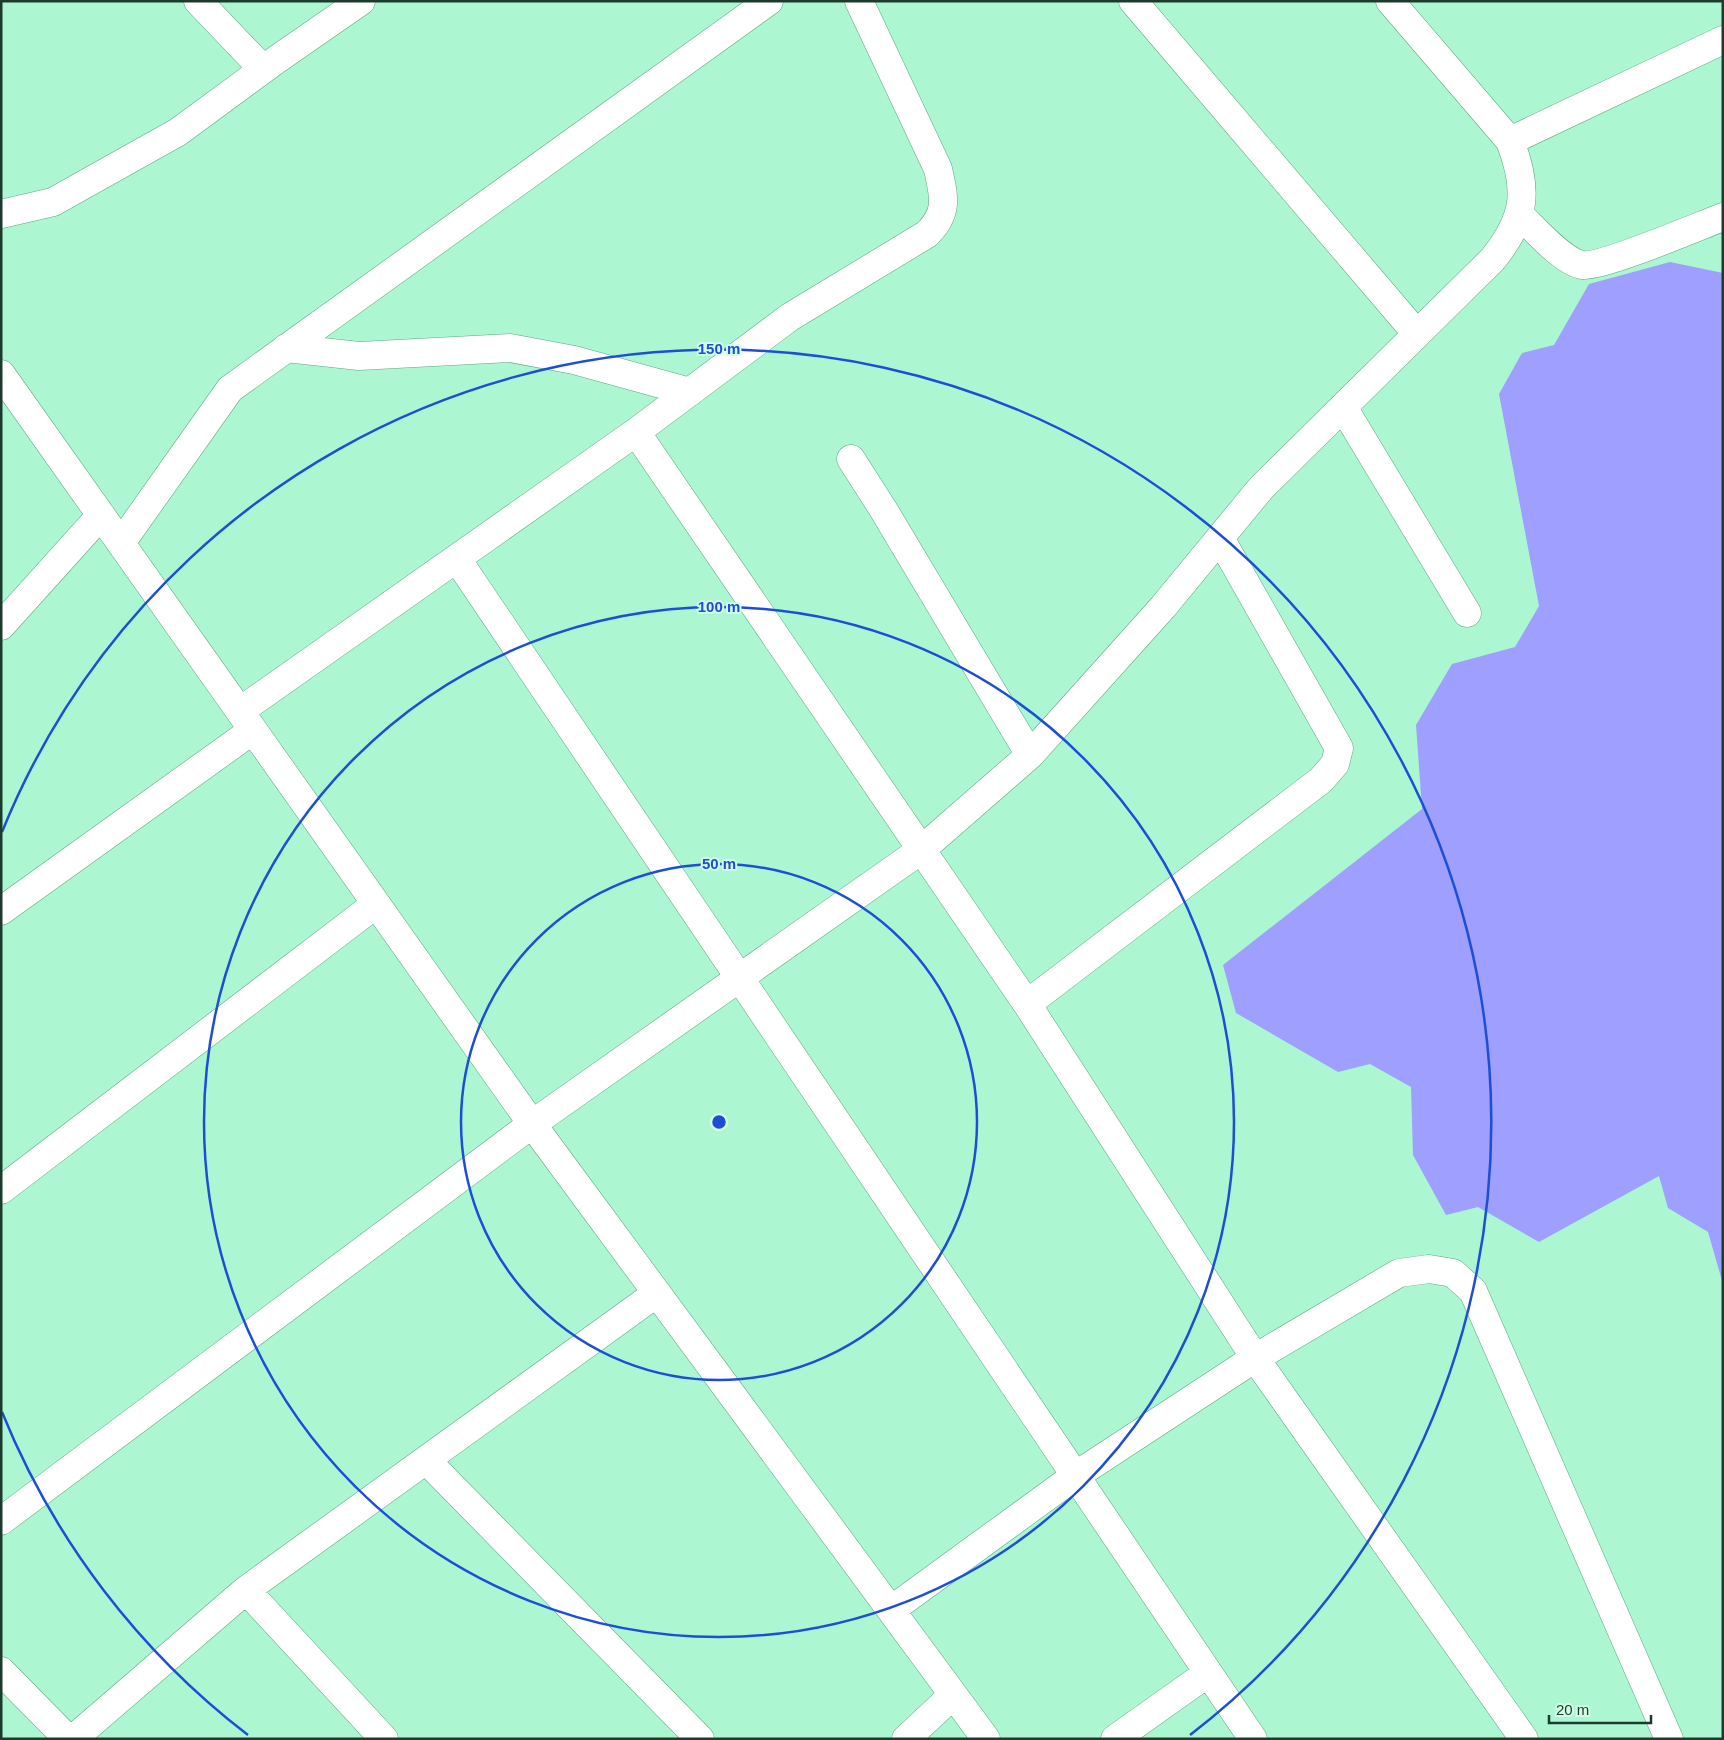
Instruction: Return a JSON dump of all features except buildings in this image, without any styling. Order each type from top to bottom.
[{"type":"street","points":[[198,1],[263,69]]},
{"type":"street","points":[[1,214],[53,202],[112,171],[178,132],[263,69],[361,1]]},
{"type":"street","points":[[120,543],[230,389],[769,1]]},
{"type":"street","points":[[1,911],[457,558],[636,432],[790,317],[927,234],[940,222],[944,199],[938,169],[859,1]]},
{"type":"street","points":[[1134,1],[1417,334]]},
{"type":"street","points":[[1,1521],[532,1124],[921,850],[1030,755],[1163,607],[1261,488],[1493,259],[1507,242],[1520,215],[1522,194],[1520,167],[1510,141],[1390,1]]},
{"type":"street","points":[[1510,141],[1723,40]]},
{"type":"street","points":[[1520,215],[1564,256],[1582,265],[1605,261],[1723,217]]},
{"type":"street","points":[[286,348],[359,356],[510,348],[574,360],[690,392]]},
{"type":"street","points":[[1,374],[532,1124],[986,1739]]},
{"type":"street","points":[[1343,407],[1467,613]]},
{"type":"street","points":[[636,432],[1027,1004],[1255,1358],[1524,1739]]},
{"type":"street","points":[[851,459],[883,509],[1030,755]]},
{"type":"street","points":[[1,626],[101,515]]},
{"type":"street","points":[[1027,1004],[1320,780],[1335,764],[1339,748],[1220,538]]},
{"type":"street","points":[[457,558],[1253,1739]]},
{"type":"street","points":[[1,1190],[376,904]]},
{"type":"street","points":[[891,1610],[1075,1476],[1255,1358],[1400,1273],[1429,1269],[1453,1274],[1472,1291],[1669,1739]]},
{"type":"street","points":[[73,1739],[246,1590],[657,1293]]},
{"type":"street","points":[[426,1460],[700,1739]]},
{"type":"street","points":[[246,1590],[384,1739]]},
{"type":"street","points":[[1,1671],[68,1739]]},
{"type":"street","points":[[1115,1739],[1208,1673]]},
{"type":"street","points":[[906,1739],[953,1695]]},
{"type":"water","points":[[1670,262],[1723,273],[1723,1284],[1708,1232],[1668,1208],[1659,1176],[1539,1242],[1478,1207],[1446,1215],[1413,1155],[1411,1087],[1370,1064],[1338,1072],[1236,1013],[1223,965],[1422,809],[1416,725],[1452,664],[1515,647],[1539,606],[1499,394],[1522,353],[1554,345],[1589,284]]}]
